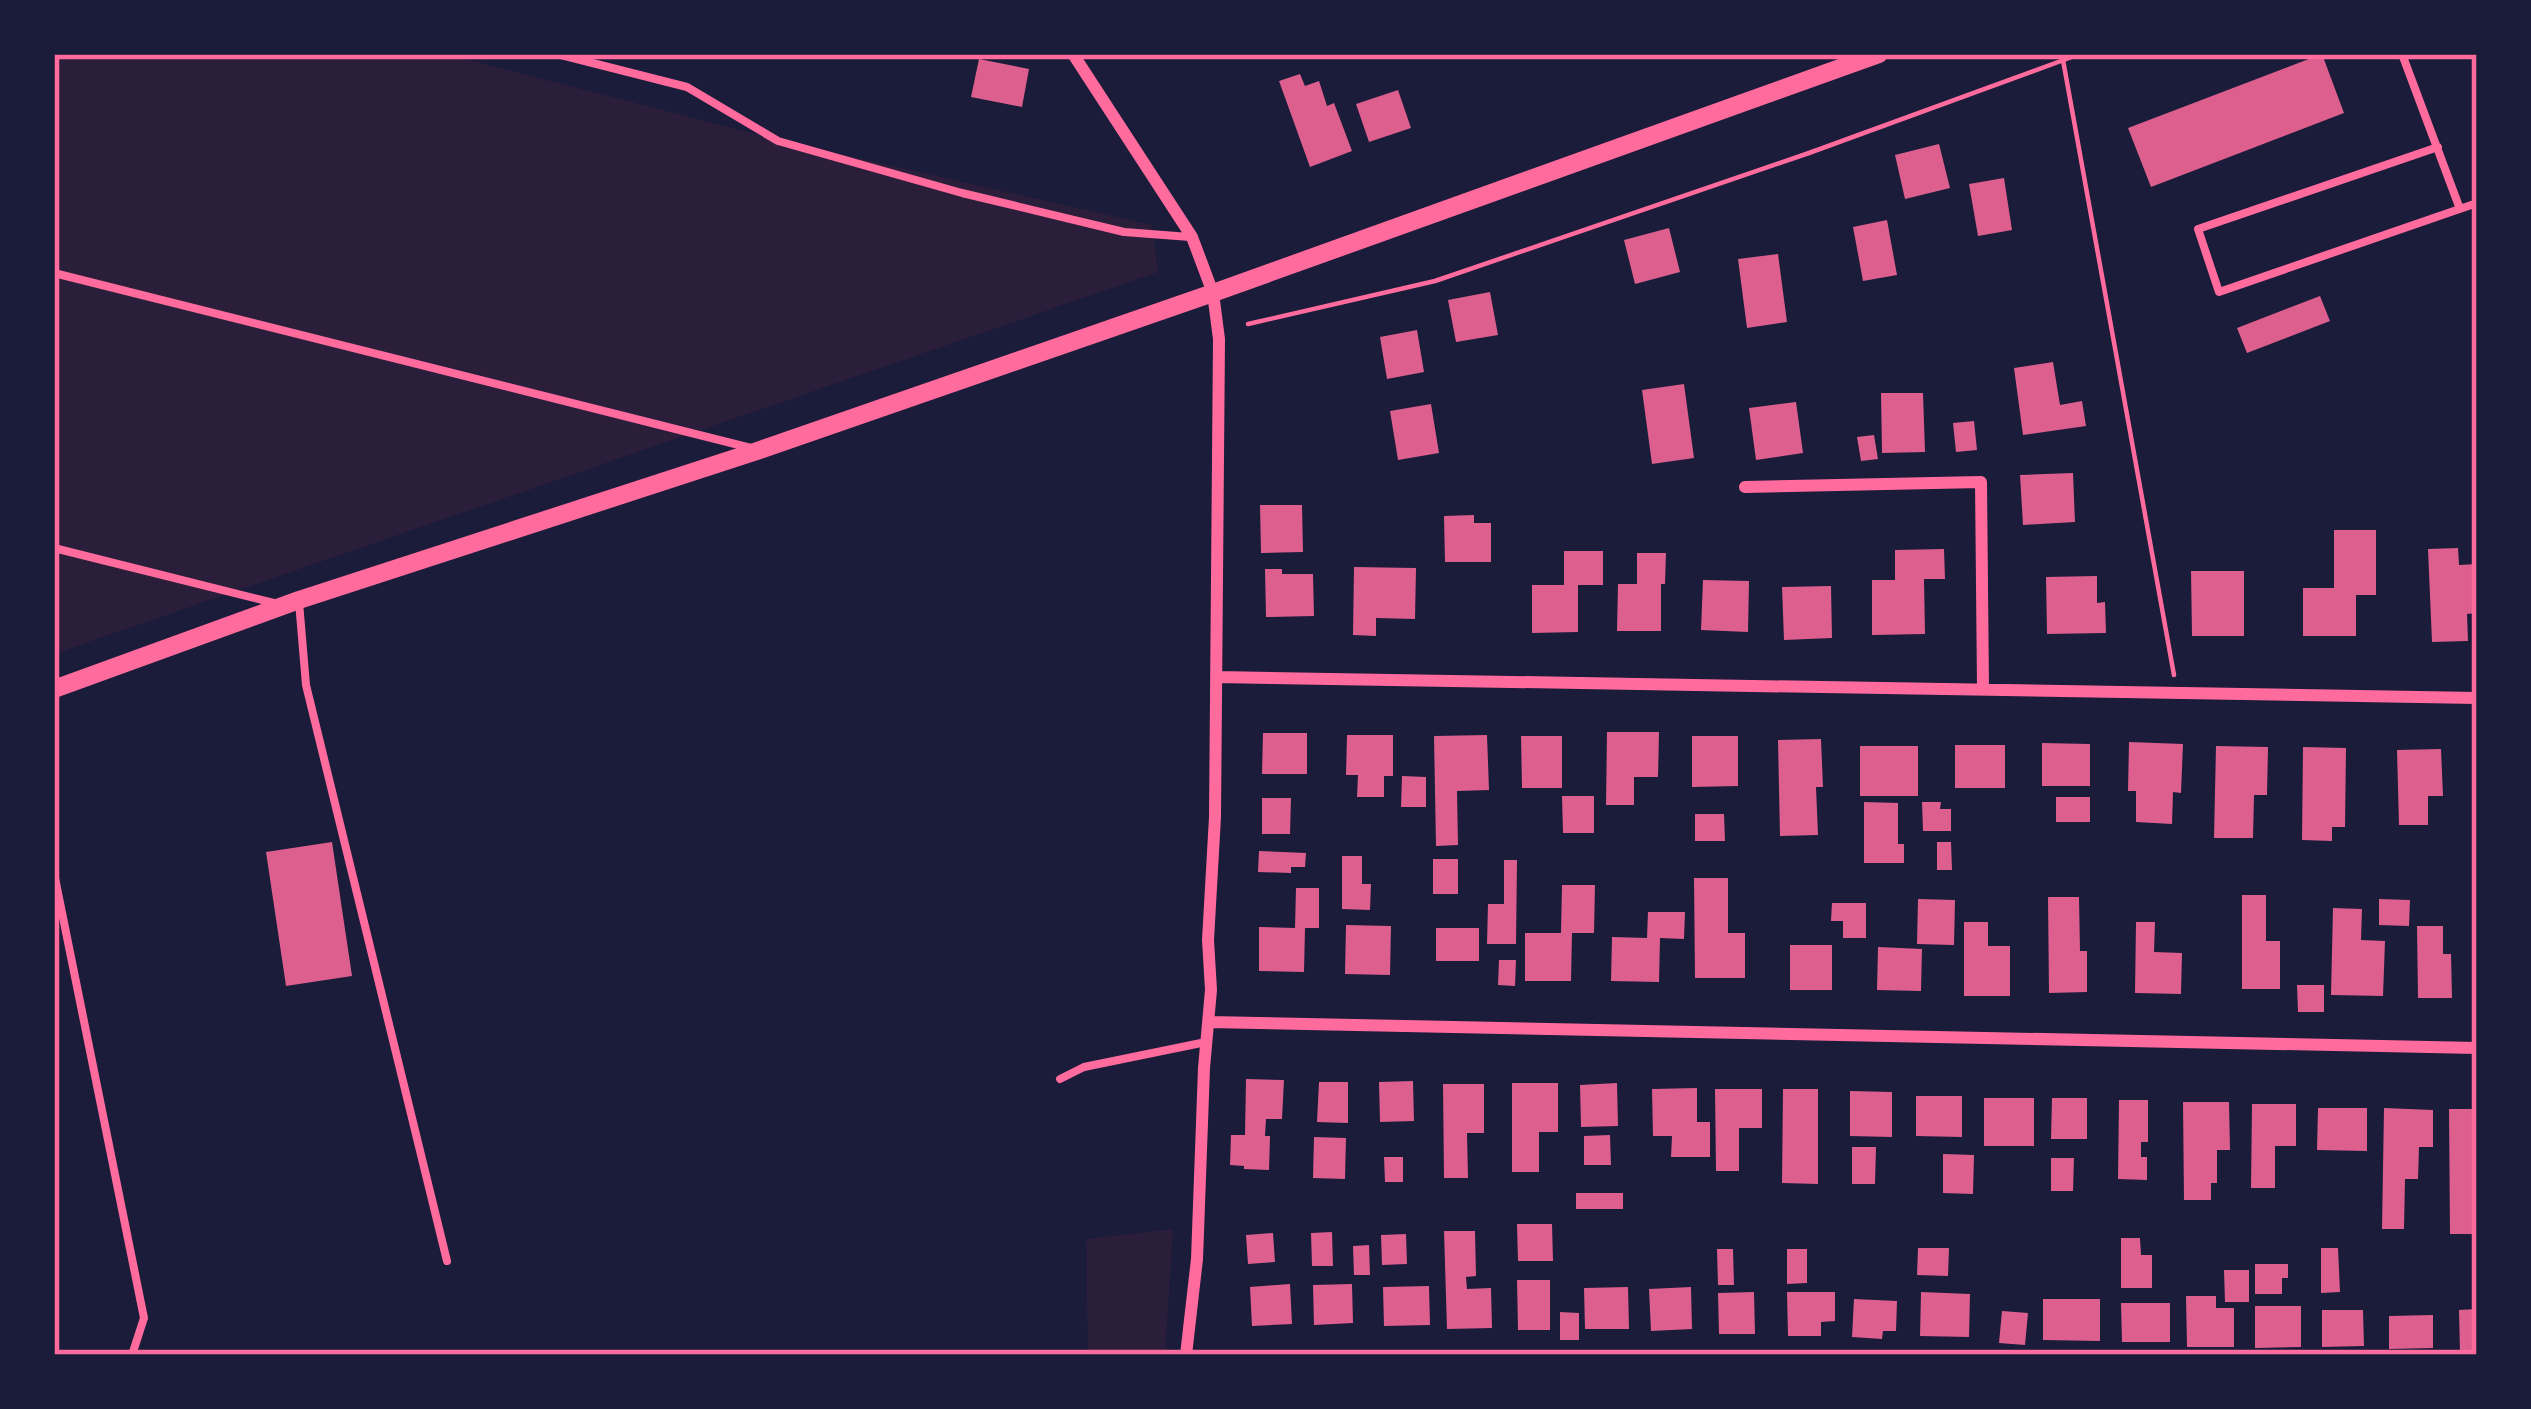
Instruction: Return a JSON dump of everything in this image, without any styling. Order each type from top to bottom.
[{"type":"main road","points":[[54,689],[292,603],[760,450],[1213,293],[1879,54]]},
{"type":"street","points":[[1073,54],[1192,237],[1213,293],[1219,339],[1211,990],[1198,1259],[1186,1355]]},
{"type":"street","points":[[1745,487],[1981,482],[1983,688]]},
{"type":"street","points":[[1217,676],[2477,698]]},
{"type":"street","points":[[1209,1022],[2477,1048]]},
{"type":"lane","points":[[556,54],[687,87],[778,141],[1124,232],[1192,237]]},
{"type":"lane","points":[[2402,54],[2460,209]]},
{"type":"lane","points":[[2438,147],[2198,229],[2219,292],[2477,203]]},
{"type":"lane","points":[[54,273],[760,450]]},
{"type":"lane","points":[[54,548],[292,603],[306,685],[446,1261]]},
{"type":"lane","points":[[54,872],[144,1318],[131,1355]]},
{"type":"lane","points":[[1060,1079],[1084,1066],[1206,1042]]},
{"type":"path","points":[[1248,325],[1435,280],[1809,153],[2080,54]]},
{"type":"path","points":[[2063,60],[2177,692]]},
{"type":"shaded area","points":[[54,54],[446,54],[771,138],[1152,225],[1158,272],[54,654]]},
{"type":"shaded area","points":[[1173,1229],[1165,1355],[1088,1355],[1086,1239]]},
{"type":"building","points":[[2322,54],[2344,113],[2151,187],[2128,128]]},
{"type":"building","points":[[979,59],[1029,69],[1022,107],[971,97]]},
{"type":"building","points":[[1300,74],[1305,86],[1319,81],[1327,106],[1334,103],[1352,151],[1310,167],[1279,81]]},
{"type":"building","points":[[1398,90],[1411,128],[1369,142],[1356,104]]},
{"type":"building","points":[[1939,144],[1950,188],[1905,199],[1895,155]]},
{"type":"building","points":[[2004,178],[2012,230],[1978,236],[1969,184]]},
{"type":"building","points":[[1887,220],[1897,275],[1863,281],[1853,227]]},
{"type":"building","points":[[1669,228],[1680,272],[1635,284],[1624,240]]},
{"type":"building","points":[[1778,254],[1787,322],[1747,328],[1738,259]]},
{"type":"building","points":[[1490,292],[1498,335],[1456,342],[1448,300]]},
{"type":"building","points":[[2320,296],[2330,321],[2247,353],[2237,328]]},
{"type":"building","points":[[1417,330],[1424,372],[1387,379],[1380,337]]},
{"type":"building","points":[[2053,362],[2060,405],[2082,401],[2086,426],[2023,435],[2014,368]]},
{"type":"building","points":[[1684,384],[1694,458],[1652,464],[1642,390]]},
{"type":"building","points":[[1881,393],[1923,393],[1925,452],[1882,453]]},
{"type":"building","points":[[1796,402],[1803,453],[1756,460],[1749,408]]},
{"type":"building","points":[[1431,404],[1439,453],[1398,460],[1390,411]]},
{"type":"building","points":[[1974,421],[1977,450],[1956,452],[1953,423]]},
{"type":"building","points":[[1874,435],[1878,459],[1861,461],[1857,437]]},
{"type":"building","points":[[2073,473],[2075,522],[2023,525],[2020,475]]},
{"type":"building","points":[[1260,505],[1302,505],[1303,552],[1261,553]]},
{"type":"building","points":[[1474,515],[1474,523],[1491,523],[1491,562],[1445,562],[1444,516]]},
{"type":"building","points":[[2334,530],[2376,530],[2376,595],[2356,595],[2356,636],[2303,636],[2303,588],[2334,588]]},
{"type":"building","points":[[2458,548],[2459,565],[2477,564],[2477,613],[2467,614],[2468,641],[2432,642],[2428,549]]},
{"type":"building","points":[[1944,549],[1945,579],[1924,579],[1925,634],[1872,635],[1872,580],[1895,580],[1895,550]]},
{"type":"building","points":[[1564,551],[1603,551],[1603,585],[1578,585],[1578,632],[1532,633],[1532,585],[1564,585]]},
{"type":"building","points":[[1637,553],[1666,553],[1661,631],[1617,631],[1618,584],[1637,584]]},
{"type":"building","points":[[1354,567],[1416,568],[1415,619],[1376,618],[1376,636],[1353,635]]},
{"type":"building","points":[[1265,569],[1313,574],[1314,616],[1266,617]]},
{"type":"building","points":[[2191,571],[2244,571],[2244,636],[2192,636]]},
{"type":"building","points":[[2097,576],[2097,603],[2105,602],[2106,633],[2047,634],[2046,577]]},
{"type":"building","points":[[1703,580],[1749,581],[1748,632],[1701,630]]},
{"type":"building","points":[[1831,586],[1832,638],[1784,640],[1782,587]]},
{"type":"building","points":[[1607,732],[1659,732],[1658,777],[1634,777],[1634,805],[1606,805]]},
{"type":"building","points":[[1263,733],[1307,733],[1307,774],[1262,774]]},
{"type":"building","points":[[1347,735],[1393,735],[1393,776],[1384,776],[1384,797],[1357,797],[1358,775],[1346,775]]},
{"type":"building","points":[[1487,735],[1489,790],[1457,791],[1458,845],[1436,846],[1434,736]]},
{"type":"building","points":[[1521,736],[1562,736],[1562,788],[1522,788]]},
{"type":"building","points":[[1692,736],[1738,736],[1738,786],[1692,787]]},
{"type":"building","points":[[1821,739],[1818,835],[1780,836],[1778,740]]},
{"type":"building","points":[[2129,742],[2183,744],[2181,793],[2173,792],[2172,824],[2136,822],[2136,791],[2128,791]]},
{"type":"building","points":[[2042,743],[2090,744],[2090,786],[2042,786]]},
{"type":"building","points":[[1955,745],[2005,745],[2005,788],[1955,788]]},
{"type":"building","points":[[1860,746],[1918,746],[1918,796],[1860,796]]},
{"type":"building","points":[[2216,746],[2268,747],[2267,795],[2254,795],[2253,838],[2214,838]]},
{"type":"building","points":[[2303,747],[2346,748],[2345,827],[2332,827],[2332,841],[2302,840]]},
{"type":"building","points":[[2441,749],[2443,796],[2428,796],[2428,825],[2399,825],[2397,750]]},
{"type":"building","points":[[1402,776],[1426,777],[1426,807],[1401,807]]},
{"type":"building","points":[[1562,796],[1594,796],[1594,833],[1563,833]]},
{"type":"building","points":[[2056,797],[2090,797],[2090,822],[2056,822]]},
{"type":"building","points":[[1262,798],[1291,798],[1290,834],[1262,834]]},
{"type":"building","points":[[1864,802],[1898,803],[1898,844],[1904,844],[1904,863],[1864,863]]},
{"type":"building","points":[[1922,802],[1941,802],[1940,809],[1951,809],[1951,831],[1923,831]]},
{"type":"building","points":[[1695,814],[1724,814],[1725,841],[1695,841]]},
{"type":"building","points":[[332,842],[352,976],[286,986],[266,852]]},
{"type":"building","points":[[1937,842],[1951,842],[1952,870],[1937,870]]},
{"type":"building","points":[[1259,851],[1306,853],[1305,867],[1291,867],[1291,873],[1258,872]]},
{"type":"building","points":[[1342,856],[1362,856],[1362,884],[1371,884],[1370,910],[1342,909]]},
{"type":"building","points":[[1433,859],[1458,859],[1458,894],[1433,894]]},
{"type":"building","points":[[1504,860],[1517,860],[1516,944],[1487,944],[1488,904],[1504,904]]},
{"type":"building","points":[[1694,878],[1728,878],[1728,933],[1745,933],[1745,978],[1695,978]]},
{"type":"building","points":[[1562,885],[1595,885],[1594,933],[1572,933],[1571,981],[1525,981],[1525,933],[1561,933]]},
{"type":"building","points":[[1296,888],[1319,888],[1319,928],[1305,928],[1304,972],[1259,971],[1259,927],[1295,928]]},
{"type":"building","points":[[2242,895],[2266,895],[2266,941],[2280,941],[2280,989],[2242,989]]},
{"type":"building","points":[[2048,897],[2079,897],[2087,992],[2049,993]]},
{"type":"building","points":[[1918,899],[1955,900],[1954,945],[1917,944]]},
{"type":"building","points":[[2379,899],[2410,900],[2409,926],[2379,925]]},
{"type":"building","points":[[1832,903],[1866,903],[1866,938],[1843,938],[1843,921],[1831,921]]},
{"type":"building","points":[[2333,908],[2362,909],[2361,940],[2385,941],[2383,996],[2331,995]]},
{"type":"building","points":[[1648,912],[1685,912],[1684,939],[1660,938],[1659,982],[1611,981],[1612,937],[1647,938]]},
{"type":"building","points":[[1964,922],[1988,922],[1988,946],[2010,946],[2010,996],[1964,996]]},
{"type":"building","points":[[2136,922],[2155,922],[2154,952],[2182,953],[2181,994],[2135,993]]},
{"type":"building","points":[[1346,925],[1391,926],[1390,975],[1345,974]]},
{"type":"building","points":[[2417,926],[2443,926],[2443,954],[2451,954],[2452,998],[2418,998]]},
{"type":"building","points":[[1436,928],[1479,928],[1479,961],[1436,961]]},
{"type":"building","points":[[1790,945],[1832,945],[1832,990],[1790,990]]},
{"type":"building","points":[[1878,947],[1922,949],[1921,991],[1877,990]]},
{"type":"building","points":[[1499,960],[1516,960],[1515,986],[1498,985]]},
{"type":"building","points":[[2297,985],[2324,985],[2324,1012],[2298,1012]]},
{"type":"building","points":[[1246,1079],[1284,1080],[1282,1119],[1266,1119],[1269,1170],[1230,1165],[1231,1135],[1245,1135]]},
{"type":"building","points":[[1413,1081],[1414,1121],[1380,1122],[1379,1082]]},
{"type":"building","points":[[1319,1082],[1348,1082],[1348,1123],[1317,1122]]},
{"type":"building","points":[[1512,1083],[1558,1083],[1558,1132],[1539,1132],[1539,1172],[1512,1172]]},
{"type":"building","points":[[1617,1083],[1618,1126],[1581,1127],[1580,1085]]},
{"type":"building","points":[[1443,1084],[1484,1084],[1484,1133],[1467,1133],[1468,1178],[1444,1178]]},
{"type":"building","points":[[1697,1088],[1697,1122],[1710,1122],[1710,1157],[1671,1157],[1672,1136],[1653,1136],[1652,1089]]},
{"type":"building","points":[[1715,1089],[1762,1089],[1762,1128],[1739,1128],[1739,1171],[1716,1171]]},
{"type":"building","points":[[1783,1089],[1818,1089],[1818,1184],[1782,1183]]},
{"type":"building","points":[[1850,1091],[1892,1092],[1892,1137],[1850,1136]]},
{"type":"building","points":[[1916,1096],[1962,1096],[1962,1137],[1916,1136]]},
{"type":"building","points":[[1984,1098],[2034,1098],[2034,1146],[1984,1146]]},
{"type":"building","points":[[2052,1098],[2087,1098],[2087,1139],[2051,1139]]},
{"type":"building","points":[[2119,1100],[2148,1100],[2148,1142],[2141,1142],[2147,1180],[2118,1179]]},
{"type":"building","points":[[2183,1102],[2229,1102],[2230,1150],[2217,1150],[2217,1183],[2211,1183],[2211,1200],[2184,1200]]},
{"type":"building","points":[[2252,1104],[2296,1104],[2296,1146],[2275,1146],[2275,1188],[2251,1188]]},
{"type":"building","points":[[2318,1108],[2367,1108],[2367,1151],[2317,1150]]},
{"type":"building","points":[[2384,1108],[2433,1110],[2433,1147],[2419,1147],[2418,1179],[2405,1179],[2404,1229],[2382,1229]]},
{"type":"building","points":[[2449,1109],[2477,1109],[2472,1216],[2477,1216],[2477,1234],[2450,1234]]},
{"type":"building","points":[[1610,1135],[1611,1165],[1584,1165],[1584,1136]]},
{"type":"building","points":[[1314,1137],[1346,1138],[1345,1179],[1313,1178]]},
{"type":"building","points":[[1852,1147],[1876,1147],[1875,1184],[1852,1184]]},
{"type":"building","points":[[1943,1154],[1974,1155],[1973,1194],[1943,1193]]},
{"type":"building","points":[[1384,1157],[1403,1157],[1403,1182],[1385,1182]]},
{"type":"building","points":[[2051,1158],[2074,1158],[2073,1191],[2051,1191]]},
{"type":"building","points":[[1576,1193],[1623,1193],[1623,1209],[1576,1209]]},
{"type":"building","points":[[1517,1224],[1552,1224],[1553,1261],[1518,1261]]},
{"type":"building","points":[[1444,1231],[1475,1231],[1476,1276],[1466,1277],[1467,1289],[1491,1288],[1492,1328],[1447,1329]]},
{"type":"building","points":[[1332,1232],[1333,1266],[1312,1266],[1311,1233]]},
{"type":"building","points":[[1273,1233],[1275,1262],[1248,1264],[1246,1235]]},
{"type":"building","points":[[1406,1234],[1407,1264],[1382,1265],[1381,1235]]},
{"type":"building","points":[[2121,1238],[2140,1238],[2141,1255],[2152,1255],[2152,1288],[2121,1288]]},
{"type":"building","points":[[1369,1245],[1370,1275],[1354,1275],[1353,1246]]},
{"type":"building","points":[[1918,1248],[1949,1248],[1948,1276],[1917,1275]]},
{"type":"building","points":[[2321,1248],[2338,1248],[2340,1292],[2321,1293]]},
{"type":"building","points":[[1717,1249],[1733,1249],[1734,1285],[1718,1285]]},
{"type":"building","points":[[1787,1249],[1807,1249],[1807,1283],[1787,1284]]},
{"type":"building","points":[[2255,1264],[2288,1264],[2282,1294],[2255,1294]]},
{"type":"building","points":[[2224,1270],[2249,1270],[2249,1302],[2225,1302]]},
{"type":"building","points":[[1517,1280],[1550,1280],[1550,1330],[1518,1330]]},
{"type":"building","points":[[1290,1284],[1292,1324],[1252,1326],[1250,1287]]},
{"type":"building","points":[[1352,1284],[1353,1323],[1314,1325],[1313,1285]]},
{"type":"building","points":[[1429,1286],[1430,1325],[1384,1326],[1383,1287]]},
{"type":"building","points":[[1628,1287],[1629,1329],[1585,1329],[1584,1288]]},
{"type":"building","points":[[1691,1287],[1692,1329],[1651,1331],[1649,1289]]},
{"type":"building","points":[[1754,1292],[1755,1334],[1719,1334],[1718,1293]]},
{"type":"building","points":[[1787,1292],[1835,1292],[1835,1321],[1821,1322],[1821,1336],[1788,1336]]},
{"type":"building","points":[[1921,1292],[1970,1294],[1969,1337],[1920,1336]]},
{"type":"building","points":[[2186,1296],[2216,1296],[2216,1308],[2234,1308],[2234,1347],[2187,1347]]},
{"type":"building","points":[[1854,1299],[1897,1301],[1896,1331],[1883,1331],[1882,1339],[1852,1337]]},
{"type":"building","points":[[2043,1299],[2100,1299],[2100,1341],[2043,1340]]},
{"type":"building","points":[[2121,1303],[2170,1303],[2170,1342],[2122,1342]]},
{"type":"building","points":[[2255,1306],[2301,1306],[2301,1347],[2255,1348]]},
{"type":"building","points":[[2477,1309],[2477,1352],[2460,1353],[2459,1310]]},
{"type":"building","points":[[2322,1310],[2363,1310],[2364,1346],[2322,1347]]},
{"type":"building","points":[[2002,1311],[2028,1313],[2025,1345],[1999,1343]]},
{"type":"building","points":[[1560,1312],[1579,1313],[1579,1340],[1560,1340]]},
{"type":"building","points":[[2433,1315],[2433,1348],[2389,1349],[2389,1316]]}]
